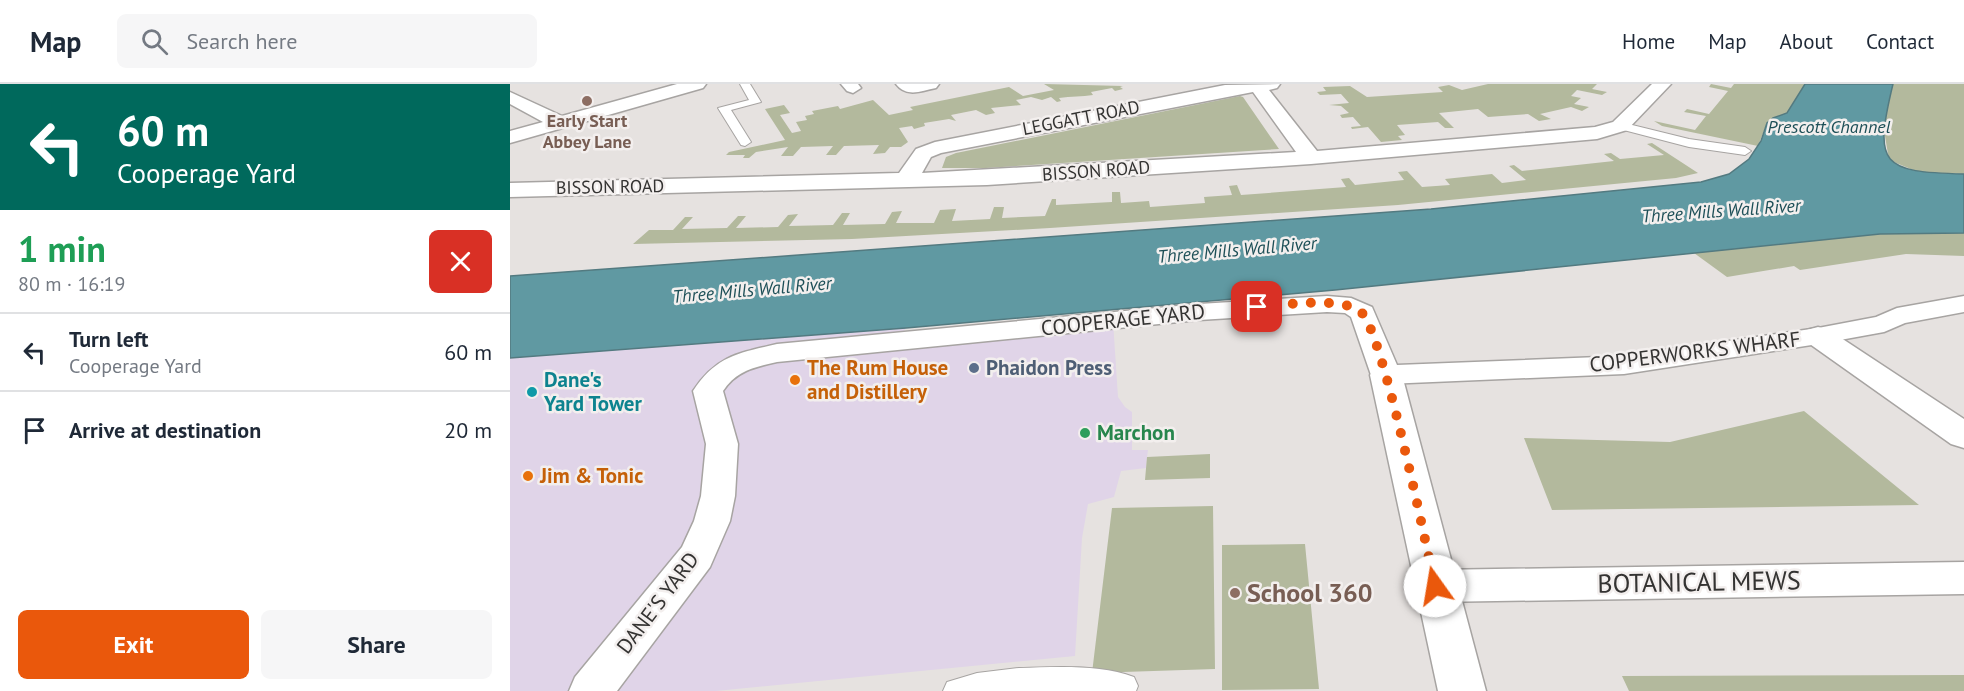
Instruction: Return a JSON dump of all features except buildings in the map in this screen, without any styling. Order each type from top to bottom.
[{"type":"street","points":[[510,137],[696,84]]},
{"type":"street","points":[[905,84],[909,88],[930,84]]},
{"type":"street","points":[[1261,84],[1311,158]]},
{"type":"street","name":"LEGGATT ROAD","points":[[906,180],[923,153],[929,149],[1261,84]]},
{"type":"street","points":[[1620,126],[1662,84]]},
{"type":"street","points":[[510,97],[560,123]]},
{"type":"street","name":"BISSON ROAD","points":[[510,190],[987,178],[1311,158],[1597,133],[1620,126]]},
{"type":"street","name":"COOPERAGE YARD","points":[[896,341],[1296,304],[1351,306],[1363,313],[1386,375]]},
{"type":"street","name":"COPPERWORKS WHARF","points":[[1386,375],[1624,365],[1818,336],[1884,324],[1897,316],[1964,304]]},
{"type":"street","points":[[1818,336],[1964,436]]},
{"type":"street","name":"DANE'S YARD","points":[[591,691],[697,556],[712,521],[718,496],[722,444],[708,391],[719,374],[737,363],[777,353],[896,341]]},
{"type":"street","points":[[1386,375],[1462,691]]},
{"type":"street","name":"BOTANICAL MEWS","points":[[1435,586],[1964,578]]},
{"type":"lane","points":[[745,84],[756,102],[724,108],[745,142]]},
{"type":"lane","points":[[1620,126],[1689,143],[1745,151]]},
{"type":"lane","points":[[957,691],[1023,681],[1073,680],[1124,686]]},
{"type":"shaded area","points":[[1113,321],[1118,397],[1132,412],[1132,450],[1148,450],[1146,468],[1121,471],[1114,497],[1088,504],[1082,538],[1075,656],[716,691],[510,691],[510,358],[906,328],[897,341]]},
{"type":"green space","points":[[1044,84],[1123,86],[1120,87],[1123,89],[1115,91],[1112,88],[1091,92],[1093,95],[1059,98],[1061,101],[1057,102],[1051,97],[1042,100],[1031,97],[1016,100],[1021,105],[991,108],[995,113],[986,115],[976,110],[951,115],[956,121],[949,119],[924,123],[925,126],[914,129],[912,126],[899,128],[908,142],[901,147],[890,147],[885,153],[873,154],[879,145],[844,146],[836,155],[826,155],[833,146],[801,147],[793,156],[781,156],[788,147],[756,152],[749,158],[743,158],[745,155],[726,155],[729,152],[785,140],[765,109],[784,105],[790,113],[780,115],[792,133],[801,131],[796,122],[807,120],[805,116],[814,114],[812,111],[838,106],[840,109],[873,100],[889,115],[913,110],[910,107],[1009,87],[1023,96],[1054,90]]},
{"type":"green space","points":[[1488,84],[1597,84],[1592,89],[1607,92],[1602,95],[1577,90],[1571,96],[1581,98],[1574,104],[1589,107],[1582,111],[1571,107],[1540,114],[1551,119],[1539,121],[1528,114],[1488,117],[1478,109],[1439,113],[1454,128],[1445,128],[1438,122],[1397,125],[1405,135],[1398,136],[1402,140],[1381,142],[1368,127],[1352,129],[1351,127],[1361,126],[1353,117],[1342,118],[1340,115],[1349,113],[1341,106],[1329,105],[1349,103],[1341,94],[1320,95],[1317,92],[1326,91],[1323,87],[1350,86],[1367,97],[1443,92],[1438,87],[1449,85],[1462,90]]},
{"type":"green space","points":[[1711,84],[1731,88],[1734,84],[1805,84],[1787,113],[1767,123],[1758,146],[1662,126],[1654,121],[1695,130],[1706,116],[1684,112],[1687,109],[1709,114],[1728,91],[1709,87]]},
{"type":"green space","points":[[1893,84],[1964,84],[1964,174],[1918,172],[1889,160],[1883,124]]},
{"type":"green space","points":[[1243,97],[1279,149],[986,168],[942,168],[946,157],[956,153]]},
{"type":"green space","points":[[1652,143],[1698,173],[1676,178],[1398,205],[852,239],[633,244],[649,230],[673,230],[685,217],[693,217],[682,229],[727,228],[738,216],[746,216],[736,228],[778,227],[788,215],[798,214],[789,226],[833,225],[842,213],[850,213],[843,225],[885,224],[892,212],[902,211],[896,223],[934,223],[940,210],[956,209],[952,221],[990,219],[994,207],[1004,207],[1002,218],[1045,216],[1052,199],[1056,199],[1056,205],[1112,202],[1112,192],[1120,192],[1121,203],[1149,201],[1150,207],[1205,203],[1204,197],[1232,195],[1229,186],[1237,185],[1241,195],[1346,187],[1341,179],[1349,178],[1355,185],[1404,180],[1398,172],[1407,171],[1422,187],[1450,185],[1445,179],[1492,174],[1502,183],[1526,180],[1509,166],[1514,165],[1522,171],[1614,161],[1604,154],[1611,153],[1620,159],[1664,155],[1647,144]]},
{"type":"green space","points":[[1964,233],[1964,256],[1906,254],[1800,270],[1794,266],[1727,277],[1694,253],[1880,234]]},
{"type":"green space","points":[[1804,411],[1919,505],[1552,510],[1524,438],[1670,442]]},
{"type":"green space","points":[[1210,454],[1210,478],[1145,480],[1147,457]]},
{"type":"green space","points":[[1213,506],[1215,669],[1092,673],[1112,508]]},
{"type":"green space","points":[[1305,544],[1319,689],[1222,690],[1222,545]]},
{"type":"green space","points":[[1964,675],[1964,691],[1629,691],[1622,676]]},
{"type":"water","points":[[1805,84],[1893,84],[1884,132],[1885,148],[1890,159],[1900,166],[1916,171],[1964,174],[1964,233],[1880,234],[1335,290],[906,328],[510,358],[510,276],[1431,209],[1701,182],[1729,174],[1749,159],[1761,141],[1767,123],[1787,113]]},
{"type":"place","name":"Early Start Abbey Lane","points":[[587,101]]},
{"type":"place","name":"Phaidon Press","points":[[974,368]]},
{"type":"place","name":"The Rum House and Distillery","points":[[795,380]]},
{"type":"place","name":"Dane's Yard Tower","points":[[532,392]]},
{"type":"place","name":"Marchon","points":[[1085,433]]},
{"type":"place","name":"Jim & Tonic","points":[[528,476]]},
{"type":"place","name":"School 360","points":[[1235,593]]},
{"type":"route","points":[[1257,307],[1327,304],[1351,306],[1363,313],[1386,375],[1435,586]]},
{"type":"water label","name":"Prescott Channel","points":[[1829,127]]},
{"type":"water label","name":"Three Mills Wall River","points":[[1721,211]]},
{"type":"water label","name":"Three Mills Wall River","points":[[1237,250]]},
{"type":"water label","name":"Three Mills Wall River","points":[[752,290]]}]
